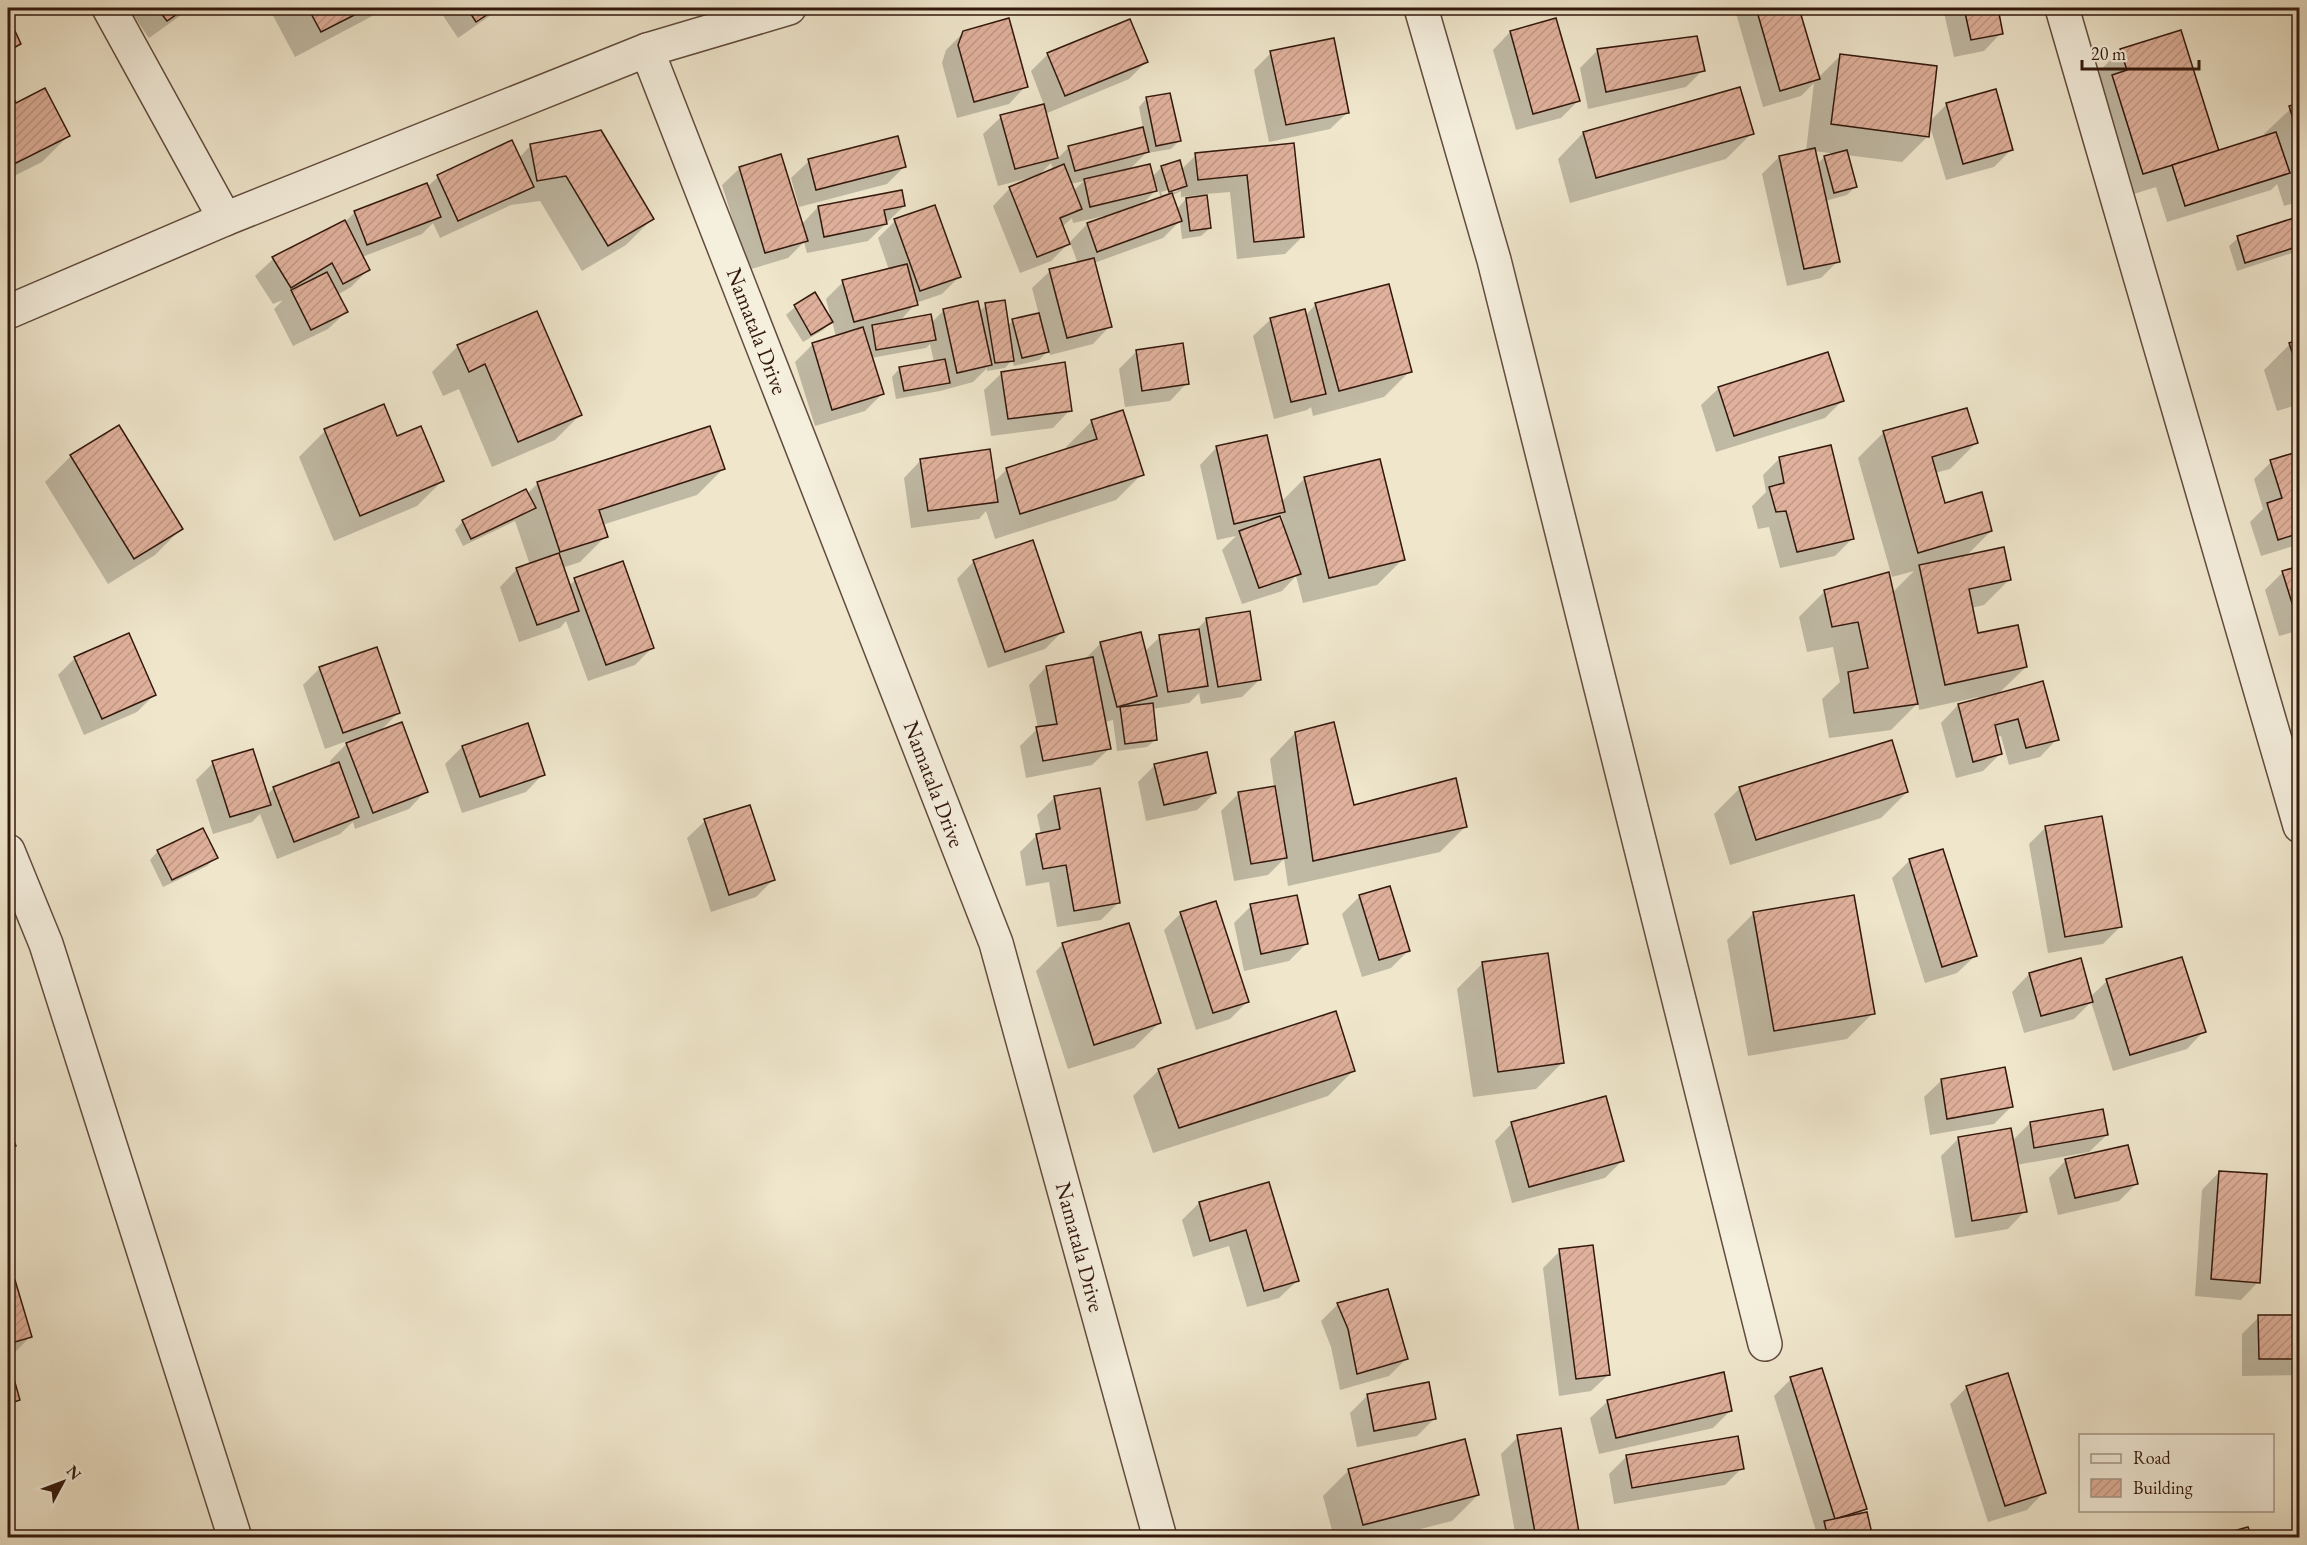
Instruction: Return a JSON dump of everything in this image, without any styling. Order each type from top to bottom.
[{"type":"street","points":[[109,8],[225,219]]},
{"type":"street","points":[[8,312],[225,219],[647,50],[789,8]]},
{"type":"street","points":[[1421,8],[1494,260],[1765,1344]]},
{"type":"street","points":[[2062,8],[2300,826]]},
{"type":"street","name":"Namatala Drive","points":[[647,50],[996,943],[1160,1538]]},
{"type":"street","points":[[8,851],[46,944],[235,1538]]},
{"type":"building","points":[[157,8],[186,8],[167,21]]},
{"type":"building","points":[[308,8],[368,8],[321,32]]},
{"type":"building","points":[[467,8],[497,8],[476,22]]},
{"type":"building","points":[[1756,8],[1799,8],[1820,79],[1780,91]]},
{"type":"building","points":[[1964,8],[1998,8],[2003,34],[1971,40]]},
{"type":"building","points":[[8,16],[21,44],[8,51]]},
{"type":"building","points":[[1009,18],[1028,87],[974,102],[958,45],[963,31]]},
{"type":"building","points":[[1556,18],[1580,101],[1533,114],[1510,31]]},
{"type":"building","points":[[1130,19],[1148,62],[1065,96],[1047,53]]},
{"type":"building","points":[[2181,30],[2219,151],[2143,174],[2112,75],[2127,70],[2120,49]]},
{"type":"building","points":[[1697,36],[1705,71],[1606,92],[1597,49]]},
{"type":"building","points":[[1334,38],[1349,113],[1286,125],[1270,51]]},
{"type":"building","points":[[1840,54],[1937,66],[1929,137],[1831,124]]},
{"type":"building","points":[[8,87],[16,103],[45,88],[70,136],[8,167]]},
{"type":"building","points":[[1740,87],[1754,134],[1596,178],[1583,132]]},
{"type":"building","points":[[1996,89],[2013,150],[1963,164],[1946,103]]},
{"type":"building","points":[[1170,93],[1181,141],[1156,146],[1146,97]]},
{"type":"building","points":[[2300,103],[2300,141],[2289,106]]},
{"type":"building","points":[[1044,104],[1058,158],[1015,169],[1000,115]]},
{"type":"building","points":[[1143,127],[1149,152],[1075,171],[1068,146]]},
{"type":"building","points":[[601,130],[654,219],[608,246],[566,176],[537,181],[530,144]]},
{"type":"building","points":[[2276,132],[2290,173],[2185,206],[2172,165]]},
{"type":"building","points":[[898,136],[906,167],[816,190],[808,159]]},
{"type":"building","points":[[512,140],[534,187],[458,221],[437,175]]},
{"type":"building","points":[[1294,143],[1304,237],[1254,242],[1247,175],[1198,180],[1195,153]]},
{"type":"building","points":[[1815,148],[1840,262],[1804,269],[1779,156]]},
{"type":"building","points":[[1847,150],[1857,187],[1834,193],[1824,156]]},
{"type":"building","points":[[781,154],[808,241],[765,253],[739,167]]},
{"type":"building","points":[[1180,160],[1187,186],[1169,192],[1161,166]]},
{"type":"building","points":[[1064,164],[1082,209],[1060,218],[1070,244],[1037,257],[1009,187]]},
{"type":"building","points":[[1150,164],[1157,191],[1090,207],[1084,179]]},
{"type":"building","points":[[427,183],[441,217],[367,245],[354,211]]},
{"type":"building","points":[[902,190],[905,206],[884,210],[887,224],[824,237],[818,206]]},
{"type":"building","points":[[1172,193],[1182,221],[1097,252],[1087,223]]},
{"type":"building","points":[[1207,195],[1211,228],[1190,231],[1186,198]]},
{"type":"building","points":[[935,205],[961,277],[920,291],[894,219]]},
{"type":"building","points":[[2294,218],[2300,236],[2300,246],[2245,263],[2237,236]]},
{"type":"building","points":[[345,220],[370,270],[343,284],[332,263],[291,288],[272,257]]},
{"type":"building","points":[[1094,258],[1112,327],[1067,338],[1049,269]]},
{"type":"building","points":[[907,264],[918,305],[854,322],[842,280]]},
{"type":"building","points":[[327,272],[348,312],[311,330],[291,290]]},
{"type":"building","points":[[1389,284],[1412,372],[1339,391],[1315,303]]},
{"type":"building","points":[[815,292],[833,322],[811,335],[794,305]]},
{"type":"building","points":[[1005,300],[1014,361],[995,363],[985,303]]},
{"type":"building","points":[[978,301],[992,365],[957,373],[943,309]]},
{"type":"building","points":[[1305,309],[1326,394],[1291,402],[1270,318]]},
{"type":"building","points":[[537,311],[582,415],[518,442],[485,364],[469,372],[457,345]]},
{"type":"building","points":[[1039,313],[1049,352],[1022,358],[1012,319]]},
{"type":"building","points":[[931,314],[936,340],[876,350],[872,325]]},
{"type":"building","points":[[863,327],[884,394],[832,410],[812,343]]},
{"type":"building","points":[[2300,339],[2300,376],[2289,343]]},
{"type":"building","points":[[1183,343],[1189,384],[1142,391],[1136,350]]},
{"type":"building","points":[[1828,352],[1844,401],[1734,436],[1718,387]]},
{"type":"building","points":[[945,359],[950,383],[904,391],[899,367]]},
{"type":"building","points":[[1065,362],[1072,411],[1008,419],[1001,372]]},
{"type":"building","points":[[384,404],[397,436],[421,426],[444,481],[360,516],[324,429]]},
{"type":"building","points":[[1967,408],[1978,443],[1932,457],[1945,503],[1982,492],[1992,531],[1918,553],[1883,431]]},
{"type":"building","points":[[1123,410],[1144,475],[1020,514],[1006,468],[1097,439],[1091,420]]},
{"type":"building","points":[[119,425],[183,529],[134,559],[70,455]]},
{"type":"building","points":[[710,426],[725,469],[599,510],[608,537],[560,552],[537,482]]},
{"type":"building","points":[[1267,435],[1285,512],[1234,524],[1216,446]]},
{"type":"building","points":[[1831,445],[1854,539],[1797,552],[1786,511],[1776,512],[1769,487],[1784,483],[1779,457]]},
{"type":"building","points":[[990,449],[998,502],[928,511],[920,459]]},
{"type":"building","points":[[2300,451],[2300,533],[2278,540],[2267,503],[2282,498],[2270,460]]},
{"type":"building","points":[[1380,459],[1405,560],[1329,578],[1304,477]]},
{"type":"building","points":[[526,489],[536,508],[471,539],[462,520]]},
{"type":"building","points":[[1280,516],[1301,574],[1259,588],[1239,531]]},
{"type":"building","points":[[1033,540],[1064,632],[1005,652],[973,560]]},
{"type":"building","points":[[2004,547],[2011,580],[1969,589],[1978,633],[2018,625],[2027,667],[1945,685],[1919,565]]},
{"type":"building","points":[[559,553],[579,611],[537,625],[516,568]]},
{"type":"building","points":[[623,561],[654,648],[606,665],[574,578]]},
{"type":"building","points":[[2300,566],[2300,619],[2297,619],[2282,571]]},
{"type":"building","points":[[1889,572],[1918,704],[1854,713],[1848,672],[1868,668],[1858,622],[1832,627],[1824,590]]},
{"type":"building","points":[[1250,611],[1261,680],[1218,687],[1206,618]]},
{"type":"building","points":[[1199,629],[1208,686],[1168,692],[1159,635]]},
{"type":"building","points":[[1141,632],[1157,696],[1117,707],[1100,642]]},
{"type":"building","points":[[129,633],[156,695],[102,719],[74,657]]},
{"type":"building","points":[[377,647],[400,713],[343,733],[319,667]]},
{"type":"building","points":[[1093,657],[1111,749],[1043,761],[1036,727],[1057,724],[1046,666]]},
{"type":"building","points":[[2043,681],[2059,740],[2026,748],[2018,719],[1995,725],[2002,754],[1973,762],[1958,704]]},
{"type":"building","points":[[1153,703],[1157,740],[1125,744],[1120,707]]},
{"type":"building","points":[[402,722],[428,792],[373,813],[346,743]]},
{"type":"building","points":[[1334,722],[1354,805],[1456,778],[1467,827],[1313,861],[1295,732]]},
{"type":"building","points":[[528,723],[545,775],[480,797],[462,746]]},
{"type":"building","points":[[1892,740],[1908,792],[1756,840],[1739,787]]},
{"type":"building","points":[[253,749],[271,805],[230,817],[212,761]]},
{"type":"building","points":[[1207,752],[1216,793],[1164,805],[1154,764]]},
{"type":"building","points":[[339,762],[359,817],[294,842],[273,787]]},
{"type":"building","points":[[1275,786],[1287,858],[1251,864],[1238,792]]},
{"type":"building","points":[[1100,788],[1120,903],[1074,911],[1066,865],[1043,869],[1036,834],[1060,829],[1054,796]]},
{"type":"building","points":[[750,805],[775,880],[729,895],[704,819]]},
{"type":"building","points":[[2102,816],[2122,927],[2065,937],[2045,826]]},
{"type":"building","points":[[203,828],[218,858],[172,880],[157,850]]},
{"type":"building","points":[[1943,849],[1977,956],[1942,967],[1909,859]]},
{"type":"building","points":[[1390,886],[1410,951],[1379,960],[1359,895]]},
{"type":"building","points":[[1297,895],[1308,944],[1261,954],[1250,904]]},
{"type":"building","points":[[1854,895],[1875,1014],[1774,1031],[1753,912]]},
{"type":"building","points":[[1216,901],[1249,1002],[1213,1013],[1180,912]]},
{"type":"building","points":[[1129,923],[1161,1023],[1094,1045],[1062,943]]},
{"type":"building","points":[[1548,953],[1564,1063],[1498,1072],[1482,962]]},
{"type":"building","points":[[2182,957],[2206,1032],[2130,1055],[2106,979]]},
{"type":"building","points":[[2081,958],[2093,1002],[2041,1016],[2029,973]]},
{"type":"building","points":[[1336,1011],[1355,1071],[1179,1128],[1158,1069]]},
{"type":"building","points":[[2005,1067],[2013,1107],[1947,1119],[1941,1079]]},
{"type":"building","points":[[1606,1096],[1624,1161],[1529,1187],[1511,1122]]},
{"type":"building","points":[[2103,1109],[2108,1135],[2034,1148],[2030,1122]]},
{"type":"building","points":[[8,1127],[16,1146],[8,1150]]},
{"type":"building","points":[[2011,1128],[2027,1212],[1972,1221],[1958,1137]]},
{"type":"building","points":[[2128,1145],[2138,1184],[2075,1198],[2065,1159]]},
{"type":"building","points":[[2219,1171],[2267,1174],[2260,1283],[2211,1279]]},
{"type":"building","points":[[1269,1182],[1299,1281],[1264,1291],[1246,1230],[1210,1241],[1199,1202]]},
{"type":"building","points":[[1593,1245],[1610,1375],[1576,1379],[1559,1249]]},
{"type":"building","points":[[15,1280],[32,1337],[8,1344],[8,1283]]},
{"type":"building","points":[[1388,1289],[1408,1359],[1357,1374],[1348,1329],[1337,1303]]},
{"type":"building","points":[[2258,1315],[2300,1315],[2300,1359],[2259,1359]]},
{"type":"building","points":[[8,1358],[20,1400],[8,1404]]},
{"type":"building","points":[[1822,1368],[1867,1509],[1835,1519],[1790,1377]]},
{"type":"building","points":[[1724,1372],[1732,1411],[1616,1438],[1607,1400]]},
{"type":"building","points":[[2008,1373],[2046,1493],[2005,1506],[1966,1386]]},
{"type":"building","points":[[1429,1382],[1436,1419],[1374,1431],[1367,1394]]},
{"type":"building","points":[[1561,1428],[1580,1538],[1536,1538],[1517,1435]]},
{"type":"building","points":[[1738,1436],[1744,1469],[1632,1488],[1626,1455]]},
{"type":"building","points":[[1465,1439],[1479,1495],[1363,1525],[1348,1469]]},
{"type":"building","points":[[1867,1512],[1873,1538],[1828,1538],[1824,1521]]},
{"type":"building","points":[[2248,1527],[2252,1538],[2220,1538],[2219,1535]]},
{"type":"building","points":[[2146,1535],[2146,1538],[2110,1538]]}]
